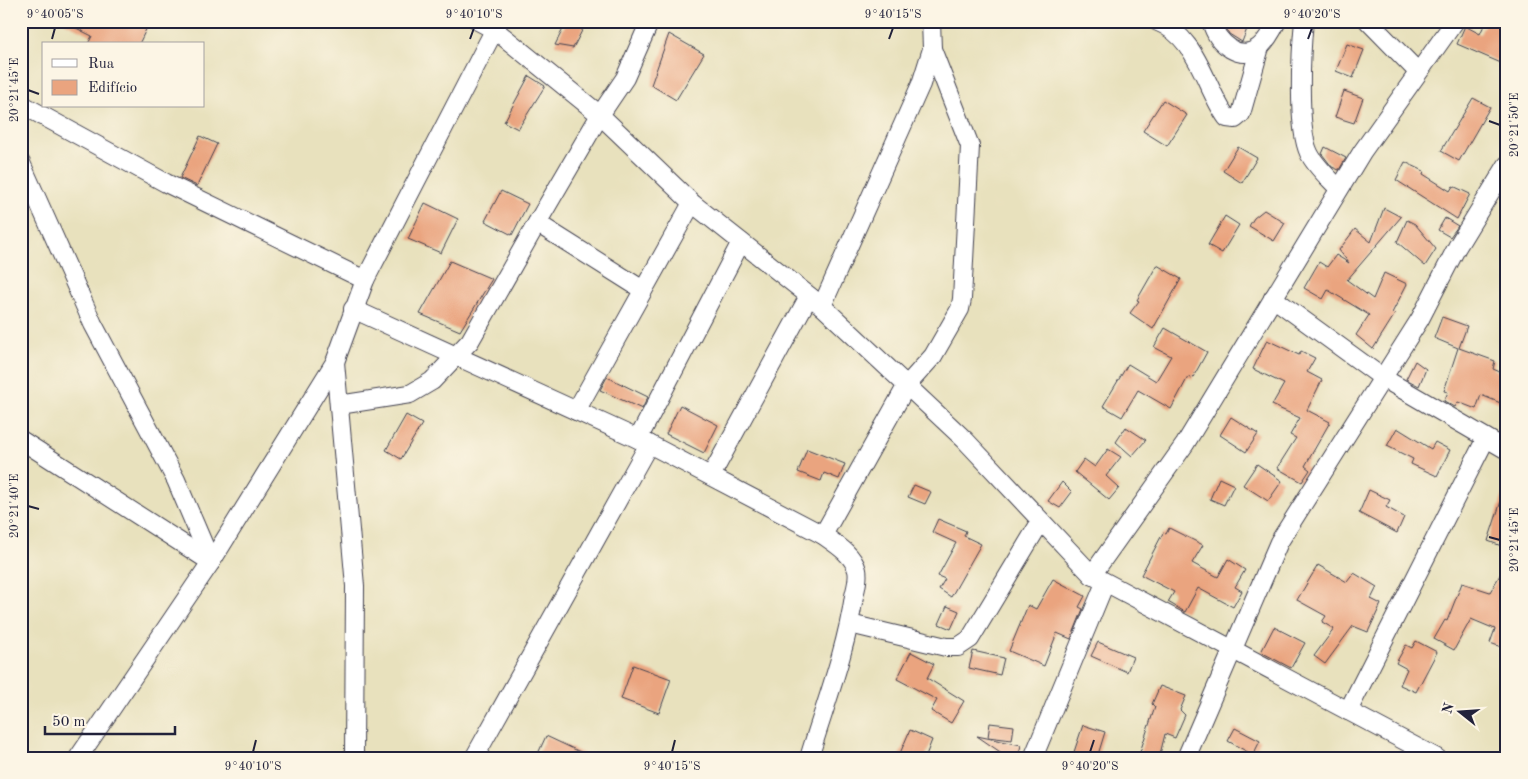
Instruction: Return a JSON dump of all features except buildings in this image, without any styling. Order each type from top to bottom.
[{"type":"street","points":[[478,21],[497,26],[600,115],[692,203],[816,301],[965,440],[1041,521],[1099,579],[1437,758]]},
{"type":"street","points":[[339,406],[410,394],[432,380],[470,341],[600,115],[625,78],[650,21]]},
{"type":"street","points":[[822,535],[907,385],[933,356],[960,309],[964,282],[970,146],[932,49],[931,21]]},
{"type":"street","points":[[1156,21],[1178,36],[1199,61],[1213,94],[1227,118],[1234,119],[1241,114],[1260,47],[1277,21]]},
{"type":"street","points":[[1211,21],[1216,36],[1240,54],[1247,54],[1260,47]]},
{"type":"street","points":[[1304,21],[1301,92],[1308,152],[1339,189]]},
{"type":"street","points":[[1368,21],[1418,72]]},
{"type":"street","points":[[1033,758],[1099,579],[1185,444],[1339,189],[1455,21]]},
{"type":"street","points":[[78,758],[211,562],[335,362],[365,280],[497,26]]},
{"type":"street","points":[[711,476],[816,301],[921,84],[932,49]]},
{"type":"street","points":[[21,104],[166,183],[365,280]]},
{"type":"street","points":[[21,163],[92,324],[176,480],[211,562]]},
{"type":"street","points":[[1186,758],[1279,542],[1420,319],[1457,247],[1507,165]]},
{"type":"street","points":[[576,411],[692,203]]},
{"type":"street","points":[[537,223],[643,290]]},
{"type":"street","points":[[474,758],[643,441],[741,242]]},
{"type":"street","points":[[1272,298],[1382,378],[1507,450]]},
{"type":"street","points":[[353,309],[643,441],[822,535],[840,548],[854,562],[857,571],[850,624],[809,758]]},
{"type":"street","points":[[335,362],[355,586],[354,758]]},
{"type":"street","points":[[1348,710],[1486,438]]},
{"type":"street","points":[[21,440],[211,562]]},
{"type":"street","points":[[850,624],[946,647],[958,647],[970,639],[1041,521]]}]
